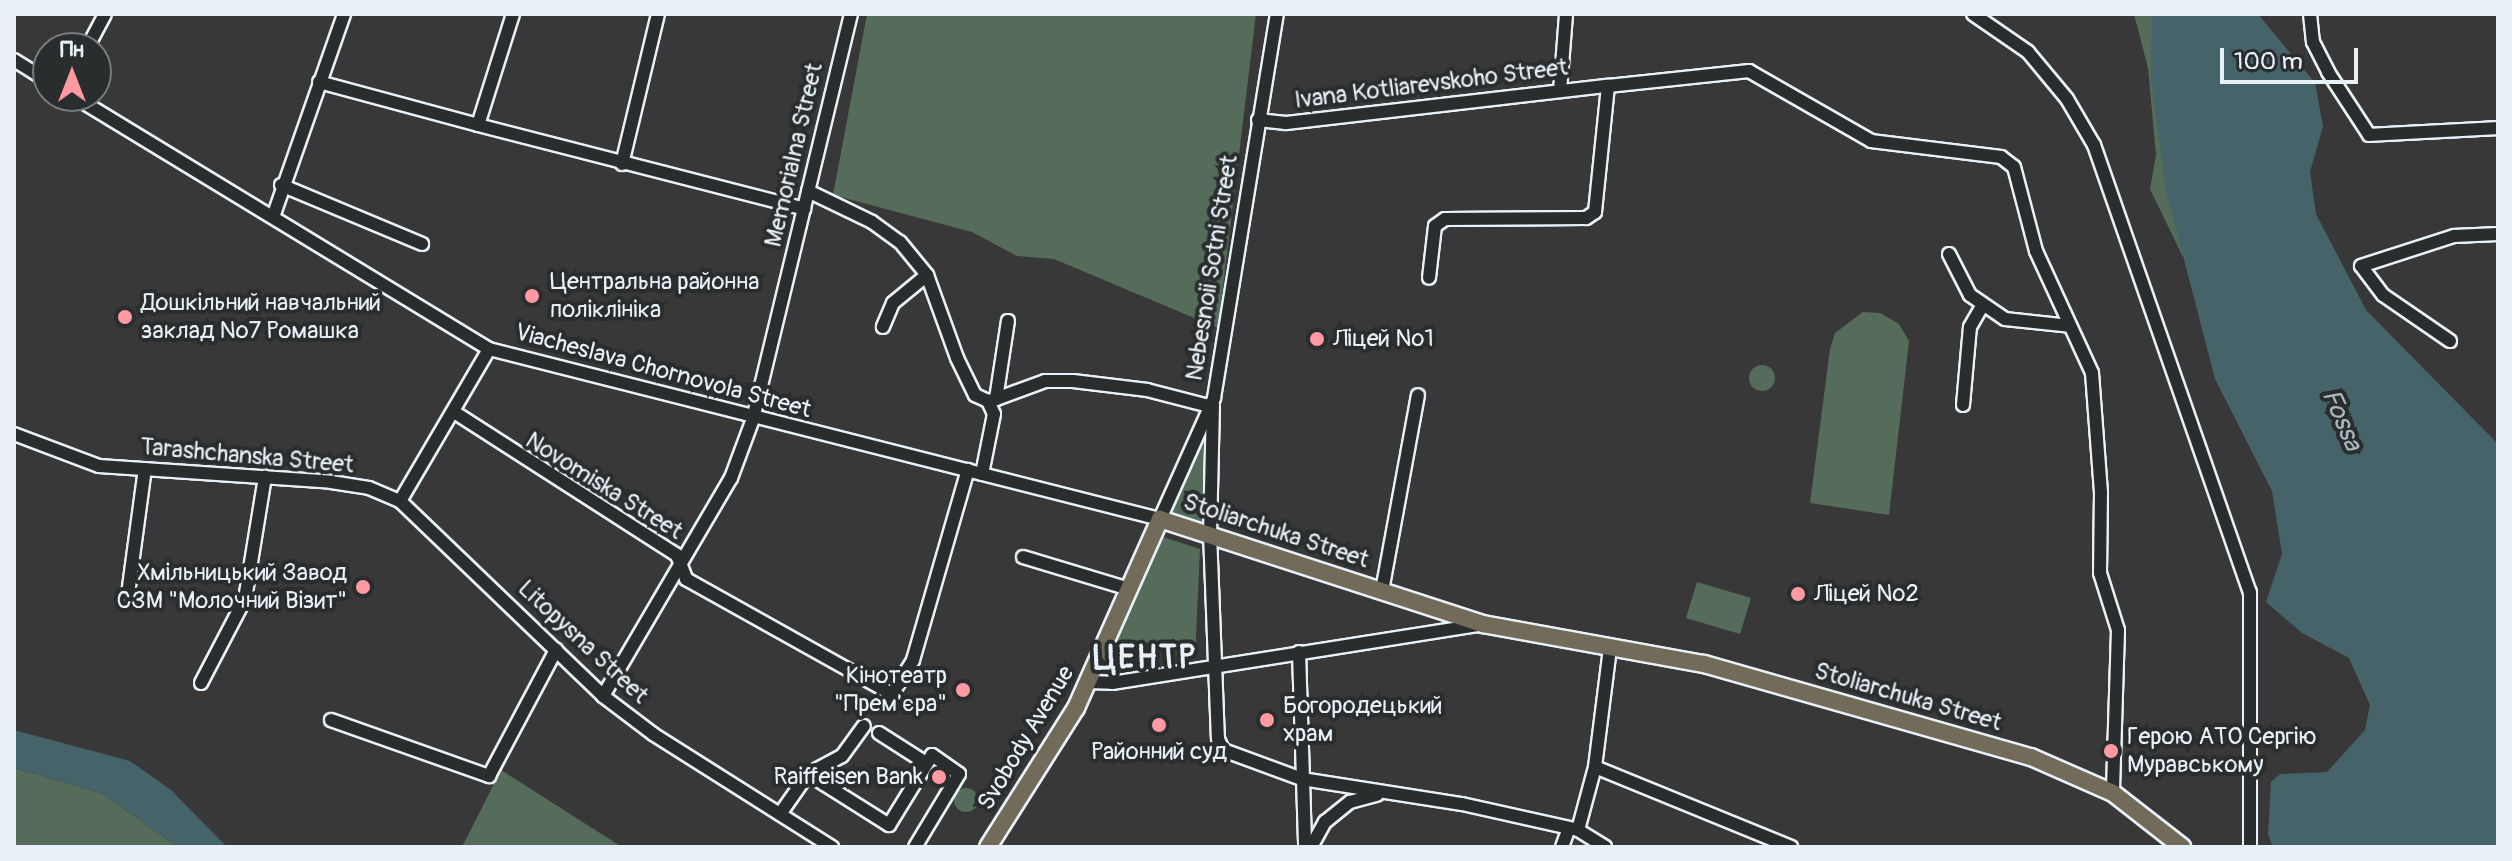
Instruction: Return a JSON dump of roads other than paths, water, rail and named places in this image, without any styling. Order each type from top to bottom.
[{"type":"main road","name":"Stoliarchuka Street","points":[[1160,519],[1483,624],[1704,664],[2031,757],[2113,793],[2177,845]]},
{"type":"main road","name":"Svobody Avenue","points":[[988,847],[1089,682],[1160,519]]},
{"type":"street","points":[[95,32],[105,14]]},
{"type":"street","points":[[273,217],[281,185],[344,14]]},
{"type":"street","points":[[478,125],[513,14]]},
{"type":"street","points":[[622,164],[658,14]]},
{"type":"street","name":"Memorialna Street","points":[[603,696],[731,478],[753,419],[851,14]]},
{"type":"street","name":"Nebesnoii Sotni Street","points":[[1160,519],[1211,402],[1277,14]]},
{"type":"street","points":[[1560,91],[1566,14]]},
{"type":"street","points":[[1973,14],[2028,52],[2067,99],[2094,145],[2250,592],[2247,843]]},
{"type":"street","points":[[2310,14],[2313,42],[2328,72],[2369,135],[2498,128]]},
{"type":"street","points":[[14,60],[32,71]]},
{"type":"street","name":"Ivana Kotliarevskoho Street","points":[[1258,120],[1286,123],[1749,71],[1871,141],[2001,157],[2014,167],[2036,251],[2092,373],[2101,492],[2100,573],[2118,630],[2113,793]]},
{"type":"street","points":[[319,82],[622,164],[804,209]]},
{"type":"street","points":[[1429,278],[1435,226],[1445,219],[1586,218],[1595,212],[1608,86]]},
{"type":"street","name":"Viacheslava Chornovola Street","points":[[99,112],[489,349],[753,419],[1160,519]]},
{"type":"street","points":[[281,185],[422,244]]},
{"type":"street","points":[[808,191],[872,222],[900,242],[927,275],[957,358],[975,395],[992,400],[1045,381],[1073,381],[1211,402],[1213,664],[1223,750],[1302,779],[1574,829],[1605,847]]},
{"type":"street","points":[[2450,341],[2383,295],[2361,266],[2454,236],[2498,234]]},
{"type":"street","points":[[1949,254],[1970,295],[1982,306],[2005,319],[2070,326]]},
{"type":"street","points":[[883,327],[893,303],[927,275]]},
{"type":"street","points":[[1963,405],[1970,327],[1982,306]]},
{"type":"street","points":[[982,474],[994,414],[992,400],[1008,321]]},
{"type":"street","points":[[400,501],[489,349]]},
{"type":"street","points":[[1382,591],[1418,395]]},
{"type":"street","name":"Novomiska Street","points":[[454,412],[677,555],[686,579],[892,694],[913,660],[968,470]]},
{"type":"street","name":"Tarashchanska Street","points":[[14,434],[99,466],[265,477],[369,488],[400,501]]},
{"type":"street","points":[[128,594],[145,469]]},
{"type":"street","points":[[201,683],[245,599],[265,477]]},
{"type":"street","name":"Litopysna Street","points":[[400,501],[603,696],[653,734],[832,847]]},
{"type":"street","points":[[1023,557],[1129,589]]},
{"type":"street","points":[[1420,631],[1427,614],[1423,604]]},
{"type":"street","points":[[1089,682],[1112,683],[1420,631],[1483,624]]},
{"type":"street","points":[[1562,847],[1574,829],[1595,767],[1610,648]]},
{"type":"street","points":[[331,720],[489,776],[556,650]]},
{"type":"street","points":[[1299,652],[1305,847]]},
{"type":"street","points":[[780,814],[808,774],[842,756],[864,726]]},
{"type":"street","points":[[879,733],[926,763]]},
{"type":"street","points":[[808,774],[889,825],[932,755],[959,774],[915,847]]},
{"type":"street","points":[[1595,767],[1791,847]]},
{"type":"street","points":[[1311,847],[1325,822],[1350,802],[1384,793]]},
{"type":"water","name":"Fossa","points":[[2152,14],[2258,14],[2315,83],[2323,126],[2310,172],[2316,214],[2366,310],[2498,444],[2498,847],[2273,847],[2268,835],[2271,782],[2280,774],[2327,772],[2365,730],[2370,705],[2349,658],[2302,633],[2266,602],[2282,554],[2272,491],[2215,379],[2166,190],[2151,80]]},
{"type":"water","points":[[14,730],[130,761],[171,790],[227,847],[178,847],[101,793],[14,768]]},
{"type":"place","name":"Центральна районна поліклініка","points":[[532,296]]},
{"type":"place","name":"Дошкільний навчальний заклад №7 Ромашка","points":[[125,317]]},
{"type":"place","name":"Ліцей №1","points":[[1317,339]]},
{"type":"place","name":"Хмільницький Завод СЗМ \"Молочний Візит\"","points":[[363,587]]},
{"type":"place","name":"Ліцей №2","points":[[1798,594]]},
{"type":"place","name":"Кінотеатр \"Прем'єра\"","points":[[963,690]]},
{"type":"place","name":"Богородецький храм","points":[[1267,720]]},
{"type":"place","name":"Районний суд","points":[[1159,725]]},
{"type":"place","name":"Герою АТО Сергію Муравському","points":[[2111,751]]},
{"type":"place","name":"Raiffeisen Bank","points":[[939,777]]},
{"type":"district","name":"ЦЕНТР","points":[[1145,658]]}]
